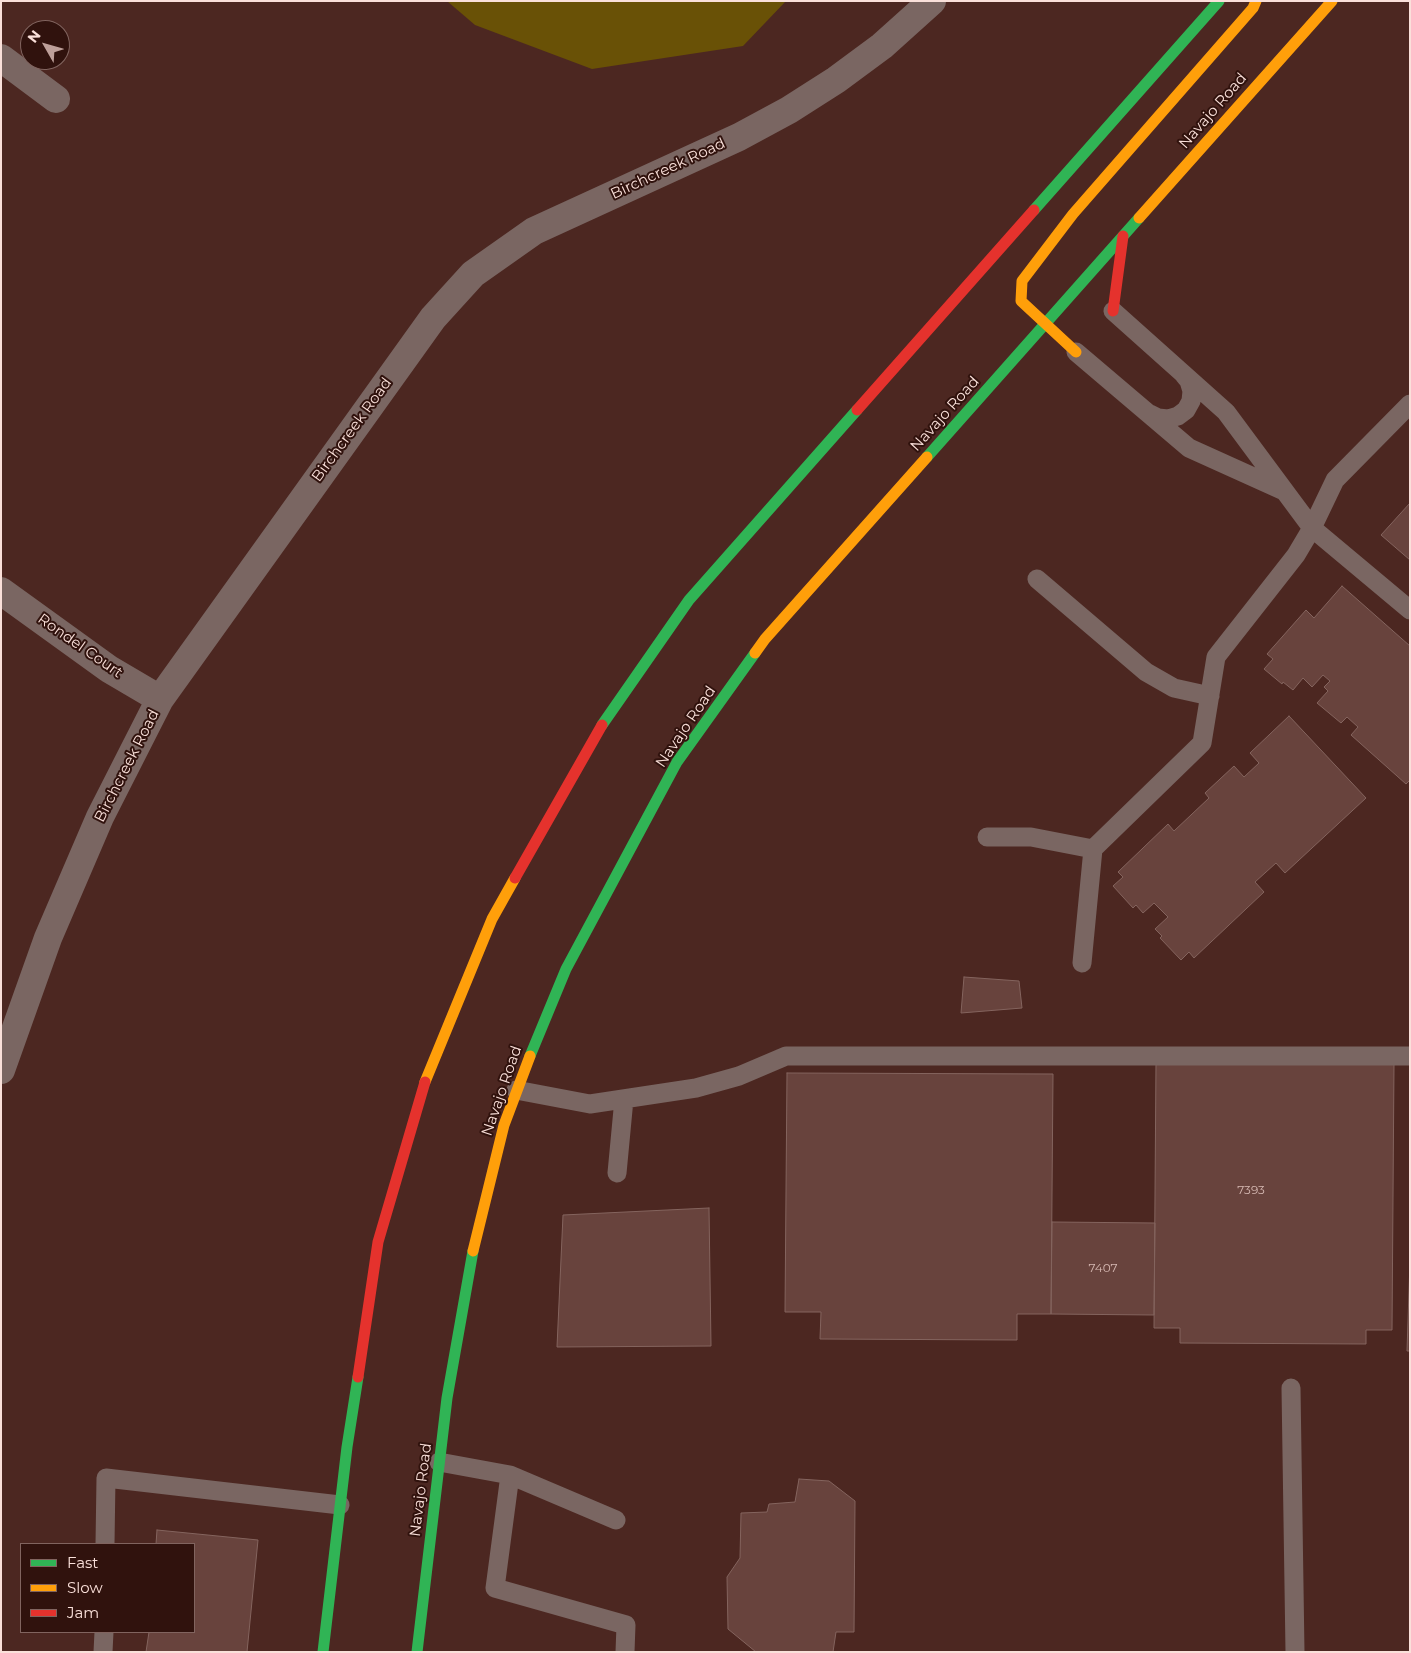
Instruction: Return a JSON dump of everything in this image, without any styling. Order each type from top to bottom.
[{"type":"main road","points":[[323,1652],[347,1447],[378,1242],[427,1074],[492,919],[596,734],[689,600],[1219,1]]},
{"type":"main road","points":[[1076,352],[1021,301],[1022,281],[1073,214],[1253,8],[1256,1]]},
{"type":"main road","name":"Navajo Road","points":[[418,1652],[447,1398],[474,1244],[504,1125],[516,1090],[566,969],[677,762],[765,639],[1332,1]]},
{"type":"main road","points":[[1113,311],[1123,236]]},
{"type":"street","name":"Birchcreek Road","points":[[1,1070],[48,938],[100,817],[160,699],[433,318],[473,274],[534,231],[738,137],[788,110],[836,80],[882,46],[932,1]]},
{"type":"street","points":[[1,58],[56,99]]},
{"type":"street","name":"Rondel Court","points":[[1,591],[109,670],[160,699]]},
{"type":"lane","points":[[1113,311],[1226,412],[1312,528],[1410,610]]},
{"type":"lane","points":[[1076,352],[1189,448],[1283,491]]},
{"type":"lane","points":[[1149,414],[1168,420],[1186,410],[1191,401],[1192,391],[1189,381],[1182,374]]},
{"type":"lane","points":[[1082,964],[1092,849],[1202,743],[1216,657],[1296,555],[1312,528],[1335,480],[1410,404]]},
{"type":"lane","points":[[1038,579],[1146,672],[1174,688],[1210,696]]},
{"type":"lane","points":[[988,838],[1031,837],[1092,849]]},
{"type":"lane","points":[[516,1090],[590,1104],[696,1088],[739,1076],[786,1056],[1410,1056]]},
{"type":"lane","points":[[617,1173],[624,1099]]},
{"type":"lane","points":[[1291,1388],[1295,1652]]},
{"type":"lane","points":[[440,1462],[510,1475],[616,1520]]},
{"type":"lane","points":[[510,1475],[496,1588],[626,1625],[625,1652]]},
{"type":"lane","points":[[105,1543],[106,1478],[340,1505]]},
{"type":"lane","points":[[103,1652],[104,1633]]},
{"type":"shaded area","points":[[447,1],[786,1],[743,46],[592,69],[475,25]]},
{"type":"building","points":[[1410,503],[1410,560],[1381,535]]},
{"type":"building","points":[[1342,586],[1410,646],[1410,780],[1406,784],[1351,735],[1358,727],[1347,717],[1341,723],[1317,703],[1328,691],[1324,687],[1330,681],[1323,675],[1312,687],[1303,678],[1293,690],[1283,682],[1282,684],[1264,669],[1273,659],[1267,654],[1306,610],[1314,618]]},
{"type":"building","points":[[1289,716],[1366,798],[1285,873],[1276,863],[1255,882],[1264,892],[1194,958],[1189,952],[1181,960],[1160,938],[1162,936],[1155,929],[1168,917],[1154,903],[1143,913],[1136,905],[1133,908],[1113,886],[1123,877],[1118,872],[1168,824],[1174,831],[1209,798],[1205,793],[1234,766],[1244,777],[1259,763],[1250,753]]},
{"type":"building","points":[[964,977],[1019,981],[1022,1008],[961,1013]]},
{"type":"building","points":[[1156,1062],[1394,1063],[1392,1330],[1366,1330],[1366,1344],[1180,1343],[1180,1328],[1154,1328]]},
{"type":"building","points":[[787,1073],[1053,1074],[1051,1314],[1017,1314],[1017,1340],[820,1339],[821,1312],[785,1312]]},
{"type":"building","points":[[709,1208],[711,1346],[557,1347],[563,1215]]},
{"type":"building","points":[[1052,1222],[1155,1223],[1154,1315],[1051,1314]]},
{"type":"building","points":[[1410,1261],[1410,1351],[1407,1351]]},
{"type":"building","points":[[799,1479],[829,1481],[855,1501],[854,1632],[836,1632],[833,1652],[756,1652],[728,1629],[727,1577],[740,1558],[741,1513],[767,1512],[769,1504],[795,1502]]},
{"type":"building","points":[[157,1530],[258,1540],[247,1652],[146,1652],[149,1633],[195,1633],[195,1543],[156,1543]]},
{"type":"traffic: fast","points":[[1034,210],[1219,1]]},
{"type":"traffic: fast","points":[[927,457],[1139,218]]},
{"type":"traffic: fast","points":[[602,725],[689,600],[857,410]]},
{"type":"traffic: fast","points":[[530,1056],[566,969],[677,762],[755,653]]},
{"type":"traffic: fast","points":[[417,1652],[447,1398],[473,1251]]},
{"type":"traffic: fast","points":[[323,1652],[347,1447],[358,1377]]},
{"type":"traffic: slow","points":[[1076,352],[1021,301],[1022,281],[1073,214],[1253,8],[1256,1]]},
{"type":"traffic: slow","points":[[1139,218],[1332,1]]},
{"type":"traffic: slow","points":[[755,653],[765,639],[927,457]]},
{"type":"traffic: slow","points":[[425,1082],[492,919],[515,878]]},
{"type":"traffic: slow","points":[[473,1251],[504,1125],[530,1056]]},
{"type":"traffic: jam","points":[[857,410],[1034,210]]},
{"type":"traffic: jam","points":[[1113,311],[1123,236]]},
{"type":"traffic: jam","points":[[515,878],[602,725]]},
{"type":"traffic: jam","points":[[358,1377],[378,1242],[425,1082]]}]
